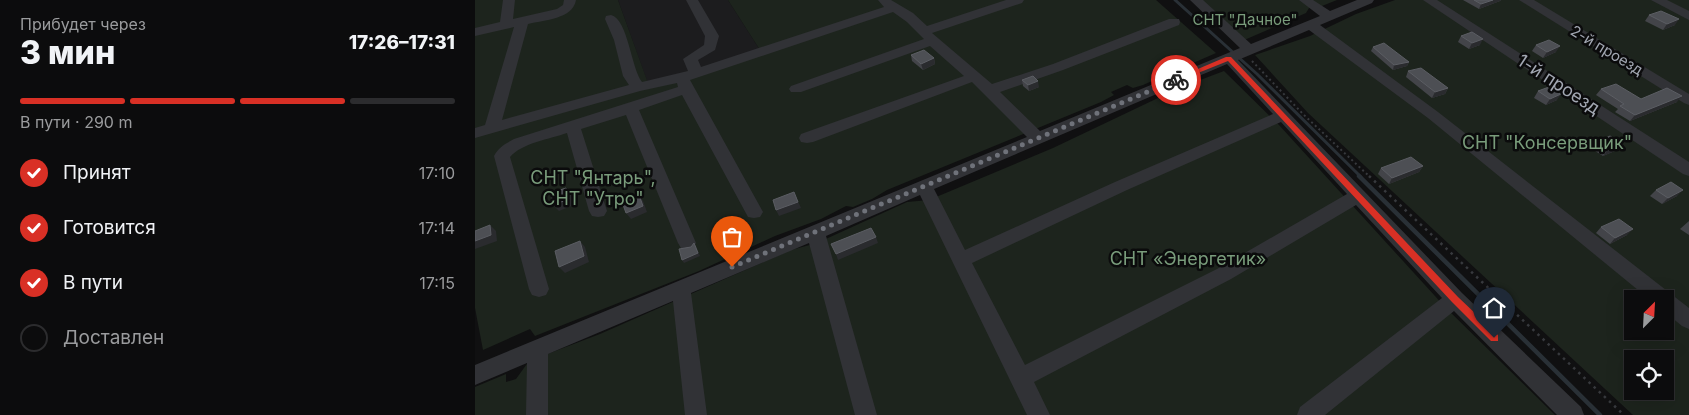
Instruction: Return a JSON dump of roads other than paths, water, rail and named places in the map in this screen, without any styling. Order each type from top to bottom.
[{"type":"street","points":[[506,25],[509,0]]},
{"type":"street","points":[[475,32],[561,12],[569,6],[570,0]]},
{"type":"street","points":[[692,0],[712,36],[710,47],[689,59],[688,80],[754,212]]},
{"type":"street","points":[[797,89],[1017,0]]},
{"type":"street","points":[[1196,0],[1240,53],[1281,116],[1359,195],[1455,299],[1573,415]]},
{"type":"street","points":[[1305,0],[1329,16]]},
{"type":"street","points":[[475,375],[1368,0]]},
{"type":"street","name":"1-й проезд","points":[[1429,0],[1689,170]]},
{"type":"street","name":"2-й проезд","points":[[1525,0],[1689,100]]},
{"type":"street","points":[[1657,0],[1689,16]]},
{"type":"street","points":[[539,289],[502,156],[508,149],[519,143],[631,108],[688,80],[888,4],[903,12],[990,90],[1037,138]]},
{"type":"street","points":[[611,18],[621,40],[630,76],[638,87]]},
{"type":"street","points":[[492,128],[522,22]]},
{"type":"street","points":[[990,90],[1058,67],[1174,22]]},
{"type":"street","points":[[1310,24],[1433,115],[1652,290]]},
{"type":"street","points":[[807,138],[974,77]]},
{"type":"street","points":[[475,133],[638,87],[688,80]]},
{"type":"street","points":[[631,108],[687,243]]},
{"type":"street","points":[[961,260],[1121,186],[1281,116]]},
{"type":"street","points":[[573,127],[598,210]]},
{"type":"street","points":[[923,186],[1039,415]]},
{"type":"street","points":[[1020,378],[1224,274],[1359,195]]},
{"type":"street","points":[[816,233],[866,415]]},
{"type":"street","points":[[681,287],[696,415]]},
{"type":"street","points":[[1308,415],[1455,299]]},
{"type":"street","points":[[1674,308],[1689,320]]},
{"type":"street","points":[[537,415],[538,348]]},
{"type":"waterway","points":[[1175,0],[1257,74],[1361,177]]},
{"type":"waterway","points":[[1359,176],[1600,415]]},
{"type":"park label","name":"СНТ \"Дачное\"","points":[[1245,19]]},
{"type":"park label","name":"СНТ \"Консервщик\"","points":[[1547,142]]},
{"type":"park label","name":"СНТ \"Янтарь\", СНТ \"Утро\"","points":[[593,187]]},
{"type":"park label","name":"СНТ «Энергетик»","points":[[1188,258]]}]
